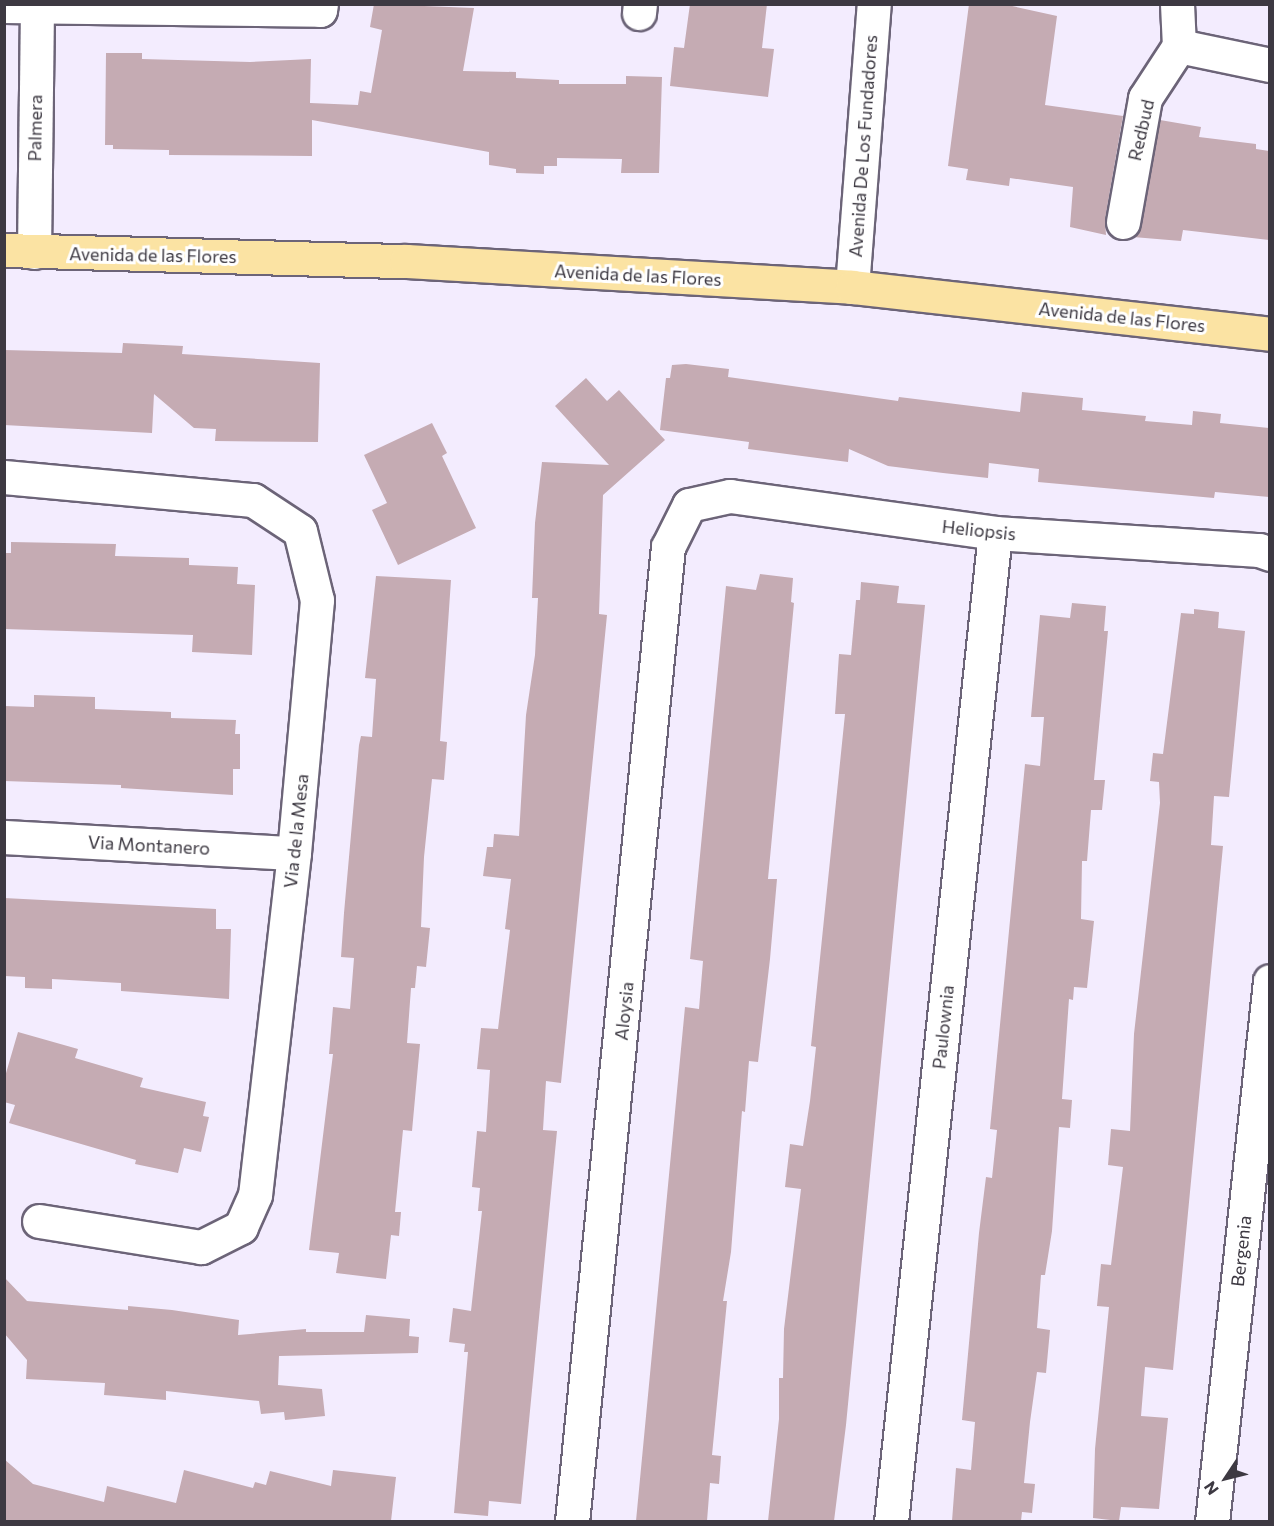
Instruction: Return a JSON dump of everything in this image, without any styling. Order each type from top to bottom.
[{"type":"main road","name":"Avenida de las Flores","points":[[19,251],[406,261],[852,287],[1269,334]]},
{"type":"street","name":"Avenida De Los Fundadores","points":[[852,287],[874,4]]},
{"type":"street","points":[[1177,4],[1179,46],[1269,65]]},
{"type":"street","name":"Palmera","points":[[19,251],[37,5]]},
{"type":"street","points":[[4,6],[320,7]]},
{"type":"street","name":"Redbud","points":[[1123,222],[1145,98],[1179,46]]},
{"type":"street","name":"Via de la Mesa","points":[[4,477],[253,500],[300,531],[317,600],[294,853],[255,1195],[241,1227],[201,1247],[39,1221]]},
{"type":"street","name":"Heliopsis","points":[[689,505],[730,496],[995,533],[1259,550],[1269,554]]},
{"type":"street","name":"Aloysia","points":[[572,1521],[668,547],[689,505]]},
{"type":"street","name":"Paulownia","points":[[891,1521],[995,533]]},
{"type":"street","name":"Via Montanero","points":[[4,837],[294,853]]},
{"type":"street","name":"Bergenia","points":[[1212,1521],[1269,981]]},
{"type":"building","points":[[374,4],[474,8],[463,71],[516,72],[516,78],[559,80],[559,84],[626,84],[626,76],[662,77],[659,173],[621,173],[622,159],[557,158],[557,166],[544,166],[544,174],[516,173],[516,169],[489,165],[489,152],[312,120],[312,156],[169,155],[169,150],[113,149],[113,145],[105,145],[106,53],[142,53],[142,59],[250,62],[311,59],[310,103],[358,105],[360,91],[371,93],[382,30],[370,27]]},
{"type":"building","points":[[690,4],[767,4],[762,48],[774,49],[768,97],[670,86],[674,47],[684,48]]},
{"type":"building","points":[[969,4],[1003,4],[1057,16],[1045,105],[1123,116],[1105,219],[1106,235],[1070,227],[1073,187],[1010,178],[1009,186],[966,180],[968,169],[948,166]]},
{"type":"building","points":[[1160,120],[1201,127],[1199,137],[1256,144],[1256,149],[1269,151],[1269,240],[1183,230],[1181,241],[1133,237],[1141,225]]},
{"type":"building","points":[[123,343],[183,346],[182,354],[320,363],[318,442],[215,441],[216,429],[194,428],[154,394],[152,433],[4,425],[4,350],[122,353]]},
{"type":"building","points":[[686,364],[729,369],[728,377],[898,401],[899,397],[1020,412],[1022,392],[1083,398],[1082,410],[1146,416],[1145,421],[1192,425],[1193,411],[1221,414],[1220,423],[1269,428],[1269,497],[1215,492],[1214,498],[1038,482],[1039,469],[989,463],[988,478],[888,466],[849,449],[848,462],[748,449],[749,442],[660,430],[666,378],[670,378],[672,365]]},
{"type":"building","points":[[586,378],[607,401],[619,390],[665,440],[603,495],[599,614],[607,615],[561,1083],[546,1081],[543,1130],[557,1131],[521,1504],[489,1501],[488,1516],[454,1513],[468,1352],[464,1352],[465,1344],[449,1342],[453,1308],[471,1311],[482,1211],[478,1211],[480,1188],[472,1187],[477,1131],[486,1132],[490,1070],[477,1069],[481,1028],[498,1029],[510,930],[505,929],[511,879],[483,876],[487,847],[493,847],[494,834],[519,836],[526,715],[535,655],[538,598],[532,598],[535,523],[542,462],[609,465],[555,406]]},
{"type":"building","points":[[432,423],[447,453],[442,456],[476,528],[398,565],[372,510],[387,503],[364,455]]},
{"type":"building","points":[[11,542],[116,544],[115,556],[189,558],[189,565],[238,567],[237,584],[255,585],[252,655],[192,652],[193,635],[4,629],[4,553],[11,553]]},
{"type":"building","points":[[760,574],[793,578],[791,602],[794,603],[768,879],[777,879],[770,959],[758,1062],[749,1061],[745,1112],[742,1111],[731,1252],[723,1301],[727,1301],[712,1455],[721,1456],[719,1484],[710,1483],[707,1521],[636,1521],[685,1007],[699,1009],[703,961],[690,959],[726,586],[756,590]]},
{"type":"building","points":[[376,576],[451,580],[440,741],[447,742],[444,780],[432,779],[424,857],[421,927],[430,928],[426,967],[417,966],[415,988],[411,988],[407,1043],[420,1044],[412,1131],[403,1130],[395,1212],[401,1212],[399,1236],[391,1235],[386,1279],[336,1273],[339,1253],[309,1250],[333,1054],[329,1054],[333,1007],[350,1009],[354,958],[341,957],[359,745],[361,736],[372,737],[376,679],[365,678]]},
{"type":"building","points":[[861,582],[899,586],[897,603],[925,605],[846,1425],[834,1521],[768,1521],[779,1419],[779,1378],[783,1378],[784,1329],[801,1189],[785,1187],[790,1144],[803,1146],[810,1101],[816,1047],[811,1046],[845,714],[835,714],[839,654],[851,655],[856,600],[860,600]]},
{"type":"building","points":[[1072,603],[1106,606],[1104,631],[1108,631],[1094,780],[1105,780],[1102,810],[1091,810],[1087,861],[1082,861],[1081,919],[1094,921],[1087,988],[1074,987],[1073,1000],[1069,999],[1062,1099],[1072,1100],[1070,1128],[1059,1127],[1052,1231],[1045,1275],[1041,1275],[1037,1328],[1050,1330],[1046,1373],[1037,1372],[1024,1483],[1035,1484],[1032,1513],[1022,1512],[1021,1521],[952,1521],[956,1468],[971,1470],[975,1422],[962,1420],[979,1233],[986,1177],[992,1178],[997,1130],[990,1129],[1025,764],[1040,766],[1044,717],[1031,717],[1040,615],[1070,618]]},
{"type":"building","points":[[1194,609],[1219,612],[1218,628],[1245,631],[1229,797],[1214,796],[1211,845],[1223,846],[1173,1370],[1145,1367],[1141,1416],[1168,1418],[1159,1509],[1121,1507],[1119,1521],[1093,1518],[1095,1449],[1109,1307],[1097,1306],[1101,1264],[1111,1265],[1123,1167],[1108,1165],[1111,1129],[1130,1131],[1134,1034],[1160,803],[1159,782],[1150,781],[1153,753],[1163,754],[1181,613],[1194,614]]},
{"type":"building","points":[[34,695],[95,697],[95,709],[171,712],[171,718],[236,720],[235,734],[240,734],[240,769],[233,769],[233,795],[121,788],[121,785],[4,781],[4,706],[34,707]]},
{"type":"building","points":[[4,898],[216,909],[216,929],[231,929],[229,999],[121,991],[121,983],[52,979],[52,989],[25,988],[25,977],[4,976]]},
{"type":"building","points":[[18,1032],[78,1049],[75,1058],[143,1078],[140,1087],[206,1102],[203,1116],[209,1117],[201,1152],[184,1148],[178,1173],[135,1164],[136,1160],[9,1123],[15,1105],[4,1102],[4,1080]]},
{"type":"building","points":[[4,1277],[27,1301],[128,1310],[128,1306],[239,1320],[238,1335],[306,1329],[306,1332],[364,1332],[366,1315],[410,1319],[409,1336],[419,1337],[418,1353],[279,1356],[278,1385],[322,1389],[325,1416],[285,1420],[284,1412],[261,1414],[259,1401],[166,1391],[166,1400],[104,1395],[105,1383],[26,1379],[27,1360],[4,1333]]},
{"type":"building","points":[[4,1459],[33,1484],[104,1502],[107,1486],[176,1503],[184,1470],[253,1488],[255,1482],[266,1485],[270,1471],[331,1486],[333,1470],[396,1477],[391,1521],[4,1521]]}]
